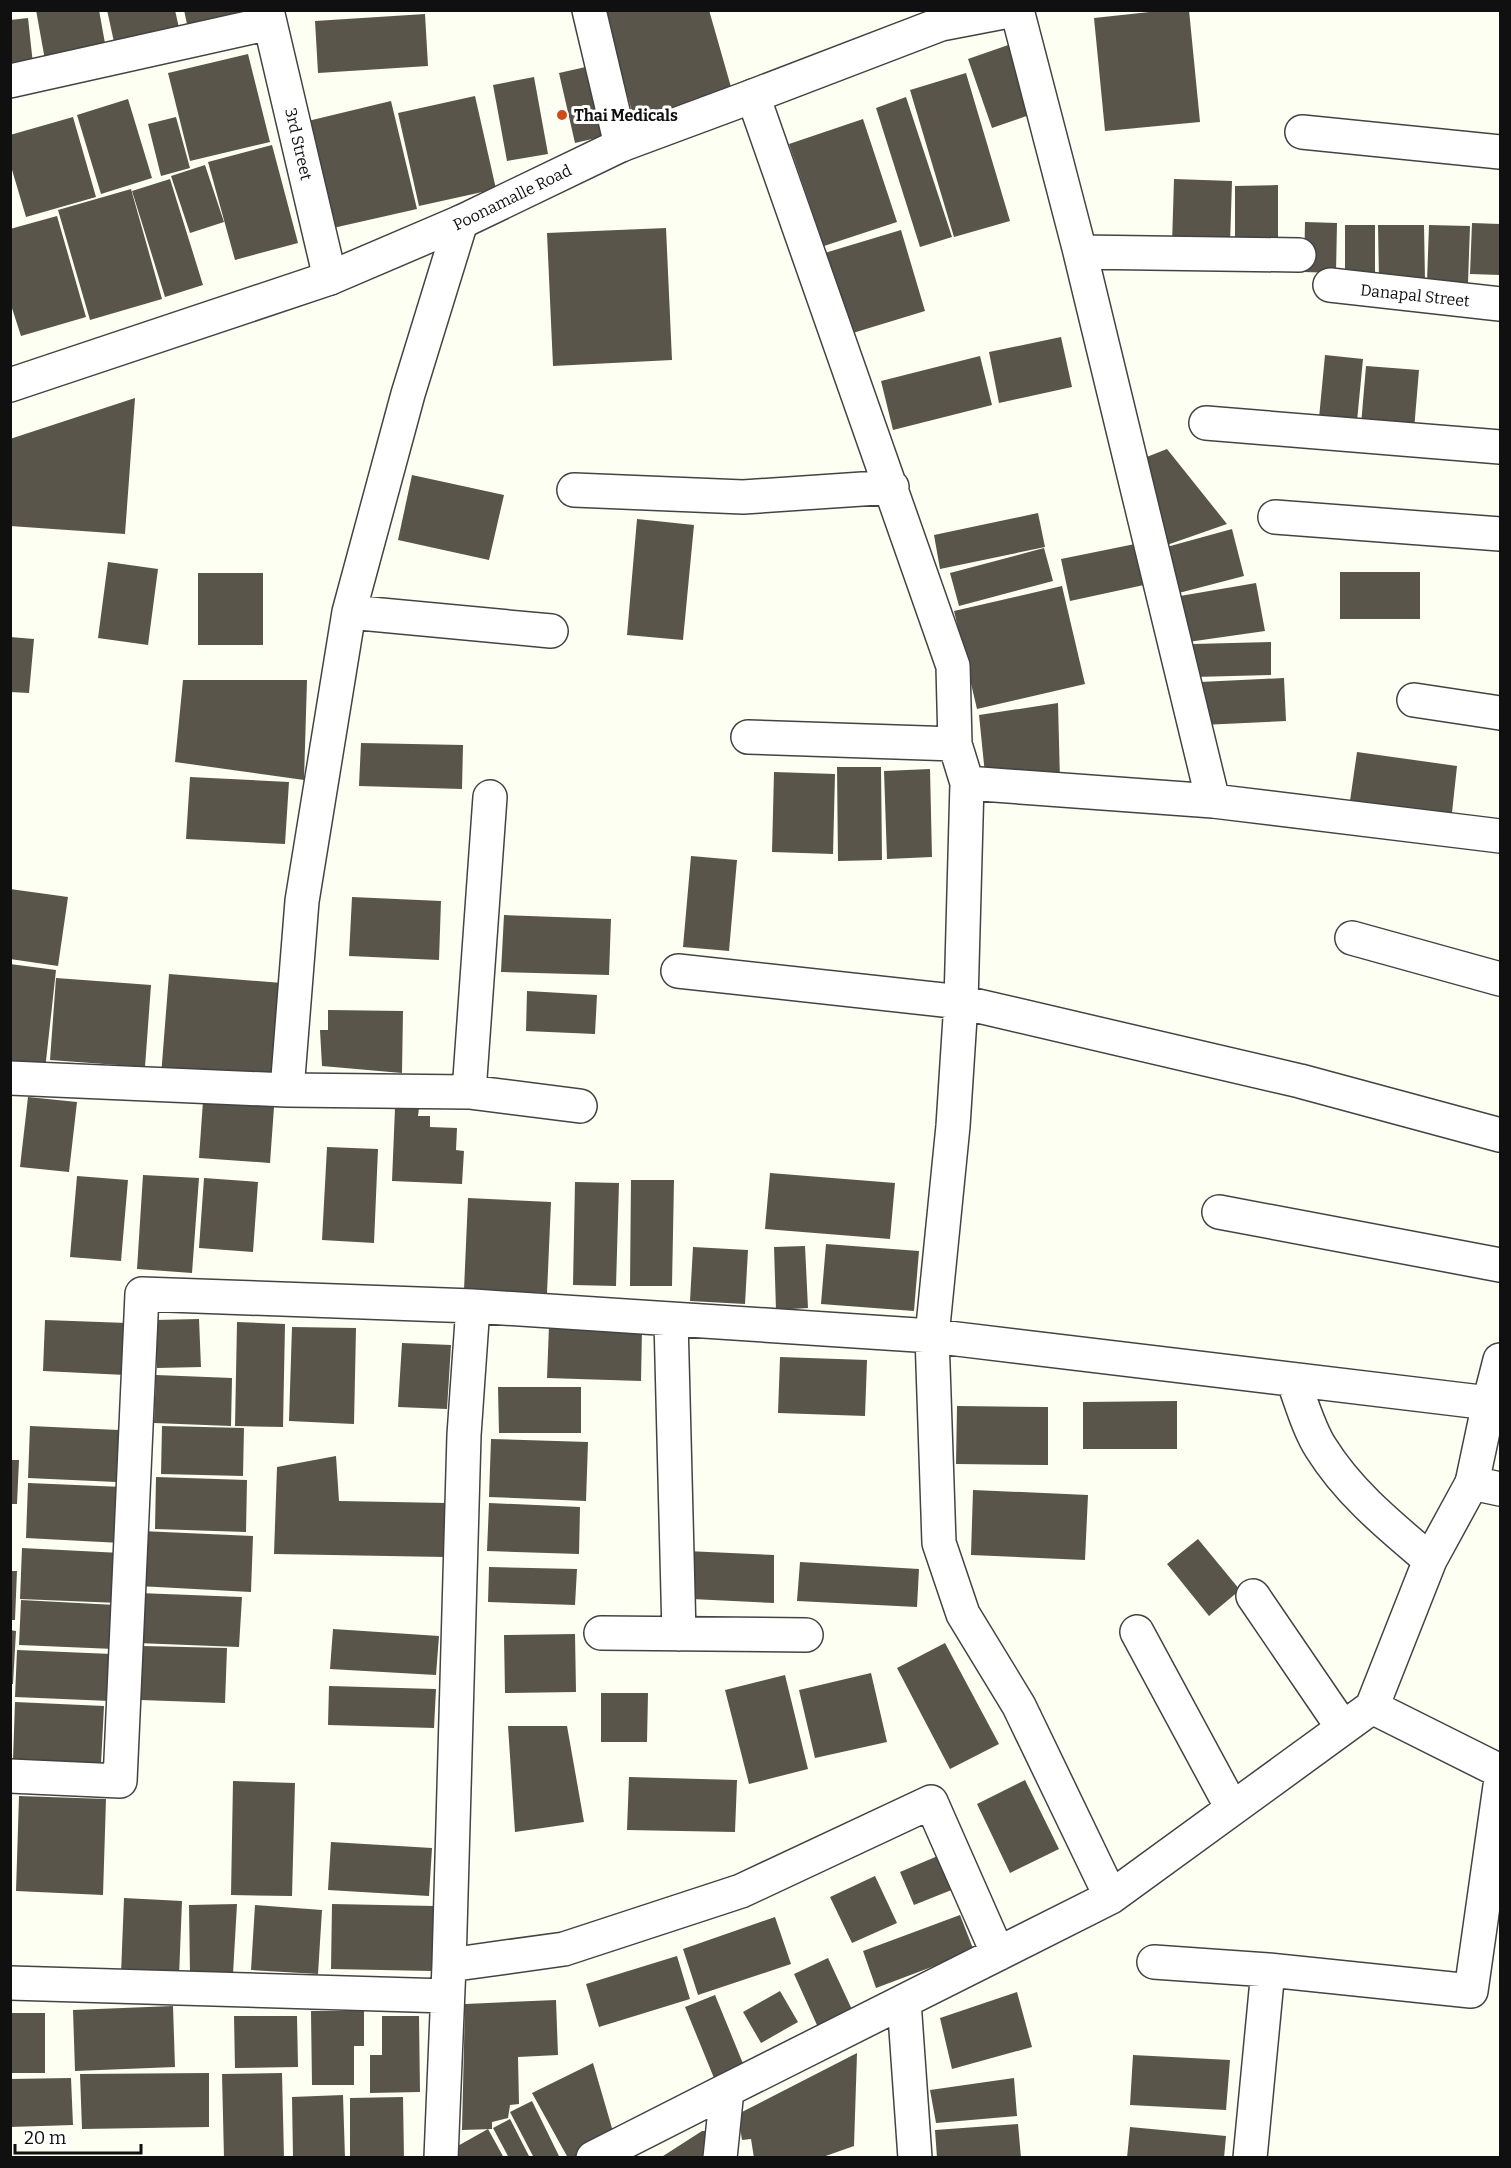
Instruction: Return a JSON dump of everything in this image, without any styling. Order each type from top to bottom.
[{"type":"street","points":[[588,10],[621,145]]},
{"type":"street","points":[[1016,10],[1079,248],[1213,801]]},
{"type":"street","name":"Poonamalle Road","points":[[10,385],[330,278],[461,222],[621,145],[753,96],[940,17],[1016,10]]},
{"type":"street","points":[[10,81],[269,17]]},
{"type":"street","name":"3rd Street","points":[[269,17],[330,278]]},
{"type":"street","points":[[753,96],[953,666],[956,744],[967,783],[961,1002],[953,1126],[932,1336],[939,1544],[963,1614],[1019,1706],[1111,1897]]},
{"type":"street","points":[[1302,132],[1500,152]]},
{"type":"street","points":[[287,1090],[302,900],[349,612],[408,393],[461,222]]},
{"type":"street","points":[[1079,248],[1080,252],[1299,255]]},
{"type":"street","name":"Danapal Street","points":[[1330,285],[1500,304]]},
{"type":"street","points":[[1206,423],[1500,447]]},
{"type":"street","points":[[574,490],[743,497],[892,487]]},
{"type":"street","points":[[1275,517],[1500,534]]},
{"type":"street","points":[[349,612],[551,631]]},
{"type":"street","points":[[1414,700],[1500,713]]},
{"type":"street","points":[[748,737],[956,744]]},
{"type":"street","points":[[967,783],[1213,801],[1500,836]]},
{"type":"street","points":[[469,1092],[490,797]]},
{"type":"street","points":[[1352,938],[1500,980]]},
{"type":"street","points":[[678,971],[961,1002],[1300,1081],[1500,1135]]},
{"type":"street","points":[[10,1078],[287,1090],[469,1092],[580,1106]]},
{"type":"street","points":[[1220,1212],[1500,1265]]},
{"type":"street","points":[[10,1776],[120,1781],[142,1294],[473,1306],[932,1336],[1489,1403]]},
{"type":"street","points":[[441,2157],[464,1435],[473,1306]]},
{"type":"street","points":[[671,1320],[679,1634]]},
{"type":"street","points":[[592,2157],[1111,1897],[1372,1707],[1430,1560],[1486,1486],[1489,1403],[1500,1360]]},
{"type":"street","points":[[1293,1380],[1319,1447],[1347,1485],[1376,1514],[1430,1560]]},
{"type":"street","points":[[1253,1596],[1343,1728]]},
{"type":"street","points":[[1137,1632],[1232,1808]]},
{"type":"street","points":[[601,1634],[806,1635]]},
{"type":"street","points":[[1372,1707],[1500,1771]]},
{"type":"street","points":[[1155,1962],[1268,1970],[1471,1991],[1500,1786]]},
{"type":"street","points":[[10,1983],[448,1981],[564,1949],[741,1891],[931,1802],[998,1954]]},
{"type":"street","points":[[1250,2157],[1268,1970]]},
{"type":"street","points":[[904,2001],[915,2157]]},
{"type":"street","points":[[720,2157],[727,2090]]},
{"type":"building","points":[[36,10],[99,10],[106,49],[45,60]]},
{"type":"building","points":[[107,10],[175,10],[179,28],[114,42]]},
{"type":"building","points":[[184,10],[256,10],[188,29]]},
{"type":"building","points":[[603,10],[709,10],[733,94],[635,122]]},
{"type":"building","points":[[1189,10],[1200,122],[1105,131],[1094,18]]},
{"type":"building","points":[[425,14],[428,66],[318,73],[315,21]]},
{"type":"building","points":[[28,18],[33,64],[10,67],[10,20]]},
{"type":"building","points":[[1014,43],[1038,112],[992,128],[968,59]]},
{"type":"building","points":[[248,54],[270,142],[190,161],[168,73]]},
{"type":"building","points":[[590,66],[605,136],[575,143],[559,73]]},
{"type":"building","points":[[966,73],[1010,221],[954,237],[910,90]]},
{"type":"building","points":[[534,77],[548,154],[507,161],[493,85]]},
{"type":"building","points":[[475,96],[496,189],[419,206],[398,113]]},
{"type":"building","points":[[906,97],[952,237],[920,247],[876,108]]},
{"type":"building","points":[[128,99],[152,178],[101,194],[77,115]]},
{"type":"building","points":[[391,101],[417,209],[333,228],[308,121]]},
{"type":"building","points":[[73,117],[96,197],[26,217],[10,163],[10,135]]},
{"type":"building","points":[[176,117],[190,168],[161,176],[148,124]]},
{"type":"building","points":[[863,119],[897,222],[824,246],[789,144]]},
{"type":"building","points":[[272,145],[298,243],[235,260],[208,162]]},
{"type":"building","points":[[205,165],[224,222],[190,233],[171,176]]},
{"type":"building","points":[[170,179],[203,285],[165,297],[132,191]]},
{"type":"building","points":[[1174,179],[1232,181],[1230,244],[1172,244]]},
{"type":"building","points":[[1278,185],[1278,246],[1235,246],[1235,186]]},
{"type":"building","points":[[131,189],[162,299],[90,320],[58,210]]},
{"type":"building","points":[[57,216],[86,317],[21,336],[10,302],[10,229]]},
{"type":"building","points":[[1305,222],[1337,223],[1336,273],[1304,272]]},
{"type":"building","points":[[1472,223],[1500,224],[1500,275],[1470,274]]},
{"type":"building","points":[[1345,225],[1375,225],[1375,275],[1345,274]]},
{"type":"building","points":[[1378,225],[1424,225],[1425,280],[1379,281]]},
{"type":"building","points":[[1429,225],[1470,226],[1468,283],[1427,282]]},
{"type":"building","points":[[666,228],[672,360],[553,366],[547,233]]},
{"type":"building","points":[[901,230],[925,311],[843,336],[818,255]]},
{"type":"building","points":[[1061,337],[1072,387],[999,403],[989,352]]},
{"type":"building","points":[[1325,355],[1363,359],[1357,421],[1319,418]]},
{"type":"building","points":[[980,356],[992,405],[893,430],[881,381]]},
{"type":"building","points":[[1366,366],[1419,370],[1414,430],[1361,425]]},
{"type":"building","points":[[135,398],[125,534],[10,526],[10,439]]},
{"type":"building","points":[[1167,449],[1227,524],[1164,546],[1139,460]]},
{"type":"building","points":[[412,475],[504,495],[489,560],[398,540]]},
{"type":"building","points":[[1038,513],[1045,547],[940,569],[934,535]]},
{"type":"building","points":[[637,519],[694,525],[683,640],[627,635]]},
{"type":"building","points":[[1232,529],[1244,576],[1175,594],[1163,548]]},
{"type":"building","points":[[1135,544],[1144,585],[1070,601],[1061,559]]},
{"type":"building","points":[[1044,548],[1053,581],[959,606],[950,573]]},
{"type":"building","points":[[108,562],[158,569],[148,645],[98,638]]},
{"type":"building","points":[[1340,572],[1420,572],[1420,619],[1340,619]]},
{"type":"building","points":[[198,573],[263,573],[263,645],[198,645]]},
{"type":"building","points":[[1256,583],[1265,631],[1188,642],[1180,596]]},
{"type":"building","points":[[1062,586],[1085,684],[977,709],[954,611]]},
{"type":"building","points":[[10,637],[34,639],[29,693],[10,692]]},
{"type":"building","points":[[1271,642],[1271,675],[1194,677],[1193,644]]},
{"type":"building","points":[[1284,678],[1286,721],[1202,725],[1200,682]]},
{"type":"building","points":[[183,680],[307,680],[304,780],[175,762]]},
{"type":"building","points":[[1058,703],[1060,781],[985,774],[979,715]]},
{"type":"building","points":[[361,743],[463,745],[462,789],[359,786]]},
{"type":"building","points":[[1357,752],[1457,766],[1451,822],[1349,808]]},
{"type":"building","points":[[837,767],[881,767],[882,860],[838,861]]},
{"type":"building","points":[[930,769],[932,857],[887,859],[884,771]]},
{"type":"building","points":[[774,772],[835,774],[833,854],[772,852]]},
{"type":"building","points":[[190,777],[289,782],[285,844],[186,839]]},
{"type":"building","points":[[691,856],[737,860],[729,951],[683,947]]},
{"type":"building","points":[[10,889],[68,897],[58,966],[10,959]]},
{"type":"building","points":[[352,897],[441,901],[439,960],[349,956]]},
{"type":"building","points":[[504,915],[611,919],[609,975],[501,972]]},
{"type":"building","points":[[10,964],[56,970],[45,1070],[10,1066]]},
{"type":"building","points":[[169,974],[282,983],[274,1085],[161,1076]]},
{"type":"building","points":[[56,978],[151,985],[145,1067],[50,1060]]},
{"type":"building","points":[[527,991],[597,995],[595,1034],[526,1031]]},
{"type":"building","points":[[328,1010],[403,1011],[402,1073],[322,1066],[320,1030],[328,1030]]},
{"type":"building","points":[[28,1097],[77,1102],[69,1172],[20,1167]]},
{"type":"building","points":[[203,1101],[274,1107],[270,1163],[199,1158]]},
{"type":"building","points":[[395,1108],[419,1108],[418,1116],[430,1116],[430,1127],[457,1128],[456,1150],[464,1151],[462,1184],[392,1181]]},
{"type":"building","points":[[327,1147],[378,1149],[374,1243],[322,1240]]},
{"type":"building","points":[[770,1173],[895,1183],[890,1239],[765,1229]]},
{"type":"building","points":[[143,1175],[199,1178],[192,1273],[137,1269]]},
{"type":"building","points":[[77,1176],[128,1180],[121,1261],[70,1257]]},
{"type":"building","points":[[204,1178],[258,1182],[253,1252],[199,1248]]},
{"type":"building","points":[[631,1180],[674,1180],[672,1286],[630,1286]]},
{"type":"building","points":[[575,1182],[619,1183],[616,1286],[573,1285]]},
{"type":"building","points":[[468,1198],[551,1202],[547,1293],[464,1290]]},
{"type":"building","points":[[826,1244],[919,1251],[914,1311],[821,1304]]},
{"type":"building","points":[[805,1246],[808,1308],[776,1310],[774,1247]]},
{"type":"building","points":[[693,1247],[748,1250],[745,1304],[690,1301]]},
{"type":"building","points":[[199,1319],[201,1367],[157,1368],[155,1320]]},
{"type":"building","points":[[45,1320],[127,1323],[125,1375],[43,1371]]},
{"type":"building","points":[[237,1322],[285,1324],[283,1427],[235,1426]]},
{"type":"building","points":[[549,1326],[642,1329],[641,1381],[547,1378]]},
{"type":"building","points":[[292,1327],[356,1328],[354,1424],[289,1421]]},
{"type":"building","points":[[402,1343],[451,1345],[447,1409],[398,1407]]},
{"type":"building","points":[[780,1357],[867,1360],[865,1416],[778,1413]]},
{"type":"building","points":[[156,1375],[232,1378],[231,1426],[154,1423]]},
{"type":"building","points":[[498,1387],[581,1387],[581,1433],[499,1433]]},
{"type":"building","points":[[1177,1401],[1177,1449],[1083,1449],[1083,1402]]},
{"type":"building","points":[[957,1406],[1048,1407],[1048,1465],[956,1464]]},
{"type":"building","points":[[30,1426],[119,1430],[116,1482],[28,1478]]},
{"type":"building","points":[[162,1426],[244,1428],[243,1476],[161,1474]]},
{"type":"building","points":[[491,1439],[588,1442],[586,1501],[489,1497]]},
{"type":"building","points":[[336,1456],[339,1501],[447,1503],[445,1557],[274,1554],[277,1467]]},
{"type":"building","points":[[10,1460],[19,1460],[17,1504],[10,1504]]},
{"type":"building","points":[[156,1477],[247,1480],[246,1532],[155,1529]]},
{"type":"building","points":[[28,1483],[123,1487],[121,1543],[26,1538]]},
{"type":"building","points":[[973,1490],[1088,1495],[1085,1560],[971,1555]]},
{"type":"building","points":[[489,1503],[580,1507],[579,1554],[487,1551]]},
{"type":"building","points":[[141,1531],[253,1536],[251,1592],[138,1586]]},
{"type":"building","points":[[1198,1539],[1240,1590],[1209,1616],[1167,1564]]},
{"type":"building","points":[[22,1548],[121,1553],[119,1603],[20,1599]]},
{"type":"building","points":[[686,1551],[774,1555],[774,1603],[692,1599]]},
{"type":"building","points":[[800,1562],[919,1569],[917,1607],[797,1601]]},
{"type":"building","points":[[489,1567],[577,1569],[575,1605],[488,1602]]},
{"type":"building","points":[[10,1571],[17,1571],[15,1620],[10,1620]]},
{"type":"building","points":[[139,1593],[242,1597],[239,1647],[137,1643]]},
{"type":"building","points":[[21,1600],[116,1605],[114,1649],[19,1645]]},
{"type":"building","points":[[333,1629],[439,1636],[436,1675],[330,1669]]},
{"type":"building","points":[[10,1630],[16,1631],[13,1684],[10,1684]]},
{"type":"building","points":[[575,1634],[576,1692],[505,1693],[504,1635]]},
{"type":"building","points":[[945,1643],[999,1744],[950,1769],[897,1668]]},
{"type":"building","points":[[142,1646],[227,1648],[225,1703],[141,1700]]},
{"type":"building","points":[[17,1650],[112,1654],[110,1701],[15,1697]]},
{"type":"building","points":[[871,1673],[887,1742],[815,1758],[799,1690]]},
{"type":"building","points":[[785,1675],[808,1769],[749,1784],[725,1690]]},
{"type":"building","points":[[329,1686],[436,1689],[434,1728],[328,1725]]},
{"type":"building","points":[[601,1693],[648,1693],[647,1742],[601,1742]]},
{"type":"building","points":[[15,1702],[104,1706],[101,1764],[13,1760]]},
{"type":"building","points":[[508,1726],[567,1726],[584,1822],[515,1832]]},
{"type":"building","points":[[629,1777],[737,1780],[735,1832],[627,1830]]},
{"type":"building","points":[[1025,1780],[1059,1849],[1010,1873],[977,1804]]},
{"type":"building","points":[[233,1781],[295,1783],[292,1896],[231,1895]]},
{"type":"building","points":[[19,1796],[106,1799],[103,1895],[16,1891]]},
{"type":"building","points":[[331,1842],[432,1848],[429,1896],[328,1890]]},
{"type":"building","points":[[940,1855],[954,1889],[914,1905],[900,1872]]},
{"type":"building","points":[[875,1876],[897,1923],[852,1943],[830,1897]]},
{"type":"building","points":[[124,1898],[182,1901],[179,1977],[121,1974]]},
{"type":"building","points":[[237,1904],[233,1974],[190,1974],[189,1905]]},
{"type":"building","points":[[332,1904],[434,1906],[432,1971],[331,1969]]},
{"type":"building","points":[[255,1905],[322,1910],[318,1974],[251,1970]]},
{"type":"building","points":[[960,1915],[974,1951],[876,1988],[863,1951]]},
{"type":"building","points":[[775,1917],[791,1964],[698,1995],[683,1949]]},
{"type":"building","points":[[677,1956],[690,1999],[599,2027],[586,1984]]},
{"type":"building","points":[[828,1958],[856,2018],[821,2034],[794,1974]]},
{"type":"building","points":[[780,1991],[798,2022],[761,2043],[743,2012]]},
{"type":"building","points":[[1017,1992],[1032,2047],[952,2069],[940,2018]]},
{"type":"building","points":[[715,1995],[744,2066],[714,2078],[685,2007]]},
{"type":"building","points":[[556,2000],[558,2055],[518,2057],[519,2104],[510,2105],[508,2118],[492,2122],[492,2129],[462,2130],[465,2004]]},
{"type":"building","points":[[173,2006],[175,2067],[75,2071],[73,2010]]},
{"type":"building","points":[[311,2011],[364,2011],[364,2046],[354,2046],[354,2085],[312,2085]]},
{"type":"building","points":[[10,2013],[45,2013],[45,2073],[10,2073]]},
{"type":"building","points":[[234,2016],[297,2016],[298,2067],[235,2068]]},
{"type":"building","points":[[382,2016],[419,2016],[420,2092],[370,2093],[370,2055],[382,2055]]},
{"type":"building","points":[[857,2053],[854,2146],[820,2158],[754,2158],[751,2139],[742,2140],[738,2114]]},
{"type":"building","points":[[1133,2055],[1230,2060],[1226,2110],[1130,2105]]},
{"type":"building","points":[[593,2063],[614,2135],[574,2158],[568,2158],[532,2093]]},
{"type":"building","points":[[209,2073],[209,2127],[82,2129],[80,2074]]},
{"type":"building","points":[[282,2073],[284,2158],[224,2158],[222,2074]]},
{"type":"building","points":[[71,2078],[73,2125],[10,2127],[10,2079]]},
{"type":"building","points":[[1014,2078],[1017,2116],[936,2123],[930,2090]]},
{"type":"building","points":[[343,2095],[345,2158],[293,2158],[292,2097]]},
{"type":"building","points":[[403,2097],[404,2158],[350,2158],[350,2098]]},
{"type":"building","points":[[532,2101],[560,2158],[534,2158],[510,2112]]},
{"type":"building","points":[[510,2119],[530,2158],[509,2158],[493,2128]]},
{"type":"building","points":[[1018,2124],[1021,2158],[937,2158],[935,2130]]},
{"type":"building","points":[[1130,2127],[1226,2136],[1224,2158],[1127,2158]]},
{"type":"building","points":[[488,2129],[504,2158],[450,2158],[447,2152]]},
{"type":"building","points":[[702,2131],[716,2131],[714,2158],[660,2158]]},
{"type":"place","name":"Thai Medicals","points":[[562,115]]}]
